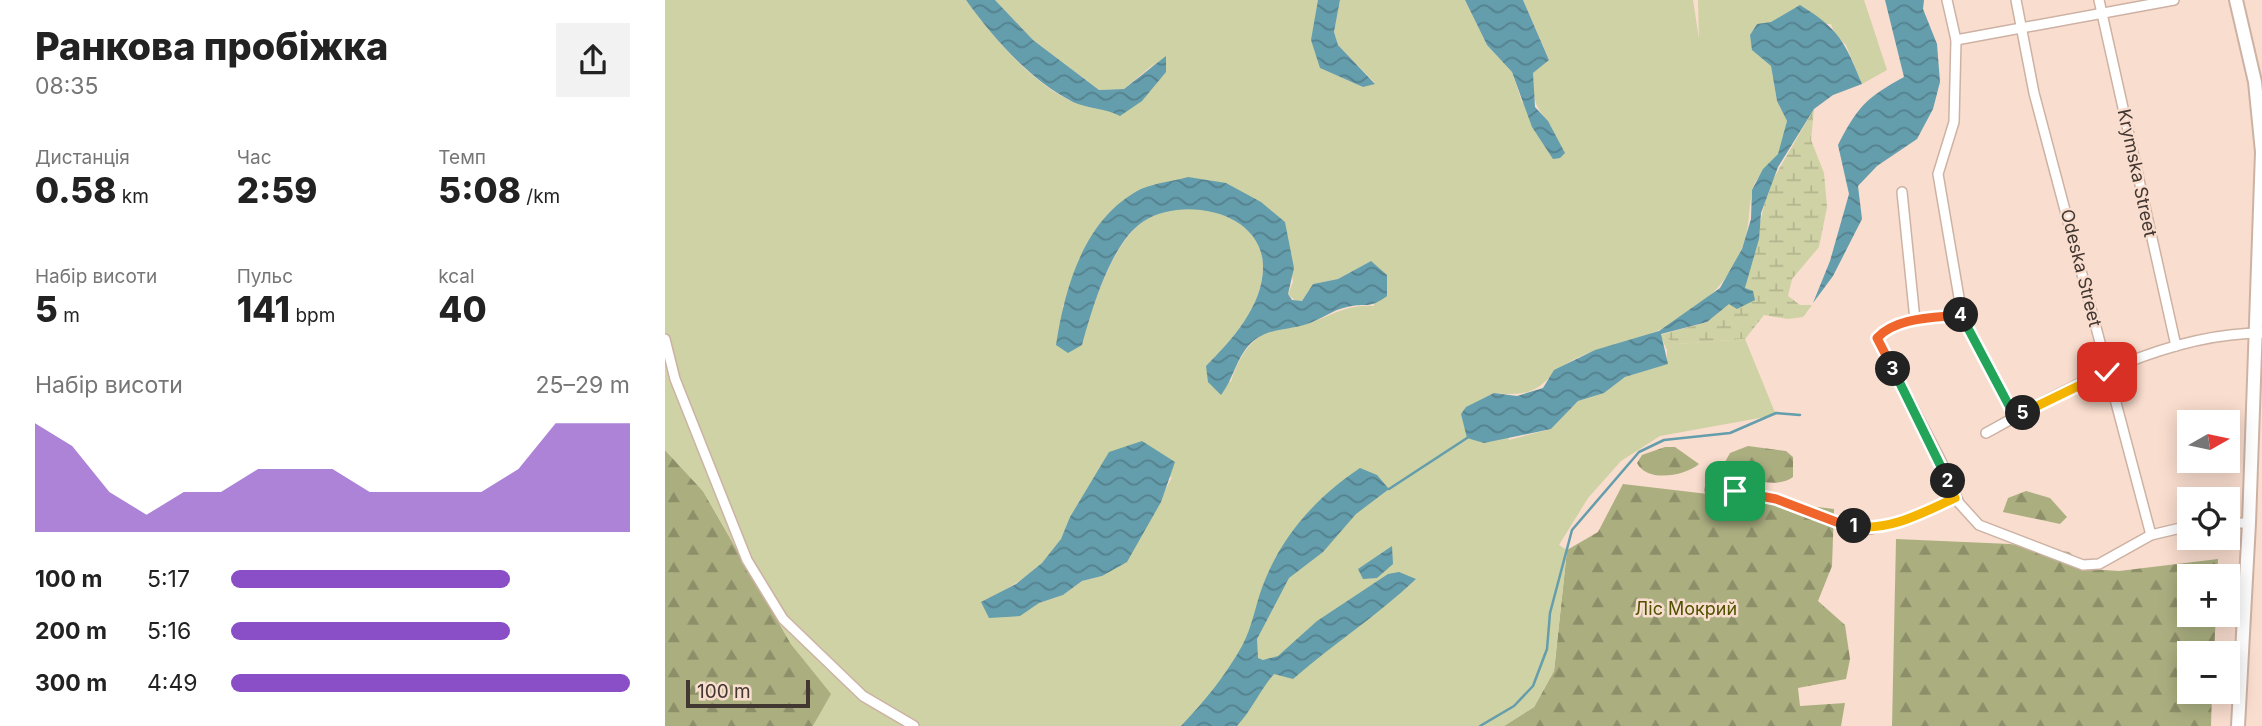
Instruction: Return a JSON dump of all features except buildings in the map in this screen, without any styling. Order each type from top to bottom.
[{"type":"main road","points":[[2236,0],[2255,82],[2262,152],[2259,333],[2238,726]]},
{"type":"street","points":[[1947,0],[1956,40],[1954,122],[1938,174],[1962,315],[2015,417]]},
{"type":"street","name":"Odeska Street","points":[[2016,0],[2034,93],[2151,535]]},
{"type":"street","name":"Krymska Street","points":[[2099,0],[2176,346]]},
{"type":"street","points":[[1956,40],[2174,0]]},
{"type":"street","points":[[1902,192],[1915,320]]},
{"type":"street","points":[[1962,315],[1915,320],[1885,329],[1877,338],[1941,461],[1955,498],[1979,525],[2083,565],[2099,564],[2151,535],[2177,529]]},
{"type":"street","points":[[1986,433],[2107,372],[2176,346],[2232,332],[2259,333]]},
{"type":"street","points":[[665,339],[675,379],[747,560],[783,619],[863,695],[914,726]]},
{"type":"street","points":[[1710,491],[1776,499],[1839,523],[1871,529],[1915,516],[1955,498]]},
{"type":"street","points":[[2240,523],[2249,523]]},
{"type":"green space","points":[[665,0],[966,0],[1001,44],[1045,85],[1080,105],[1113,111],[1156,62],[1124,89],[1099,90],[1033,40],[995,0],[1318,0],[1320,68],[1363,87],[1375,83],[1338,45],[1334,32],[1340,0],[1465,0],[1487,45],[1512,72],[1522,102],[1548,121],[1539,110],[1535,99],[1533,73],[1549,59],[1523,0],[1693,0],[1699,39],[1698,0],[1864,0],[1887,70],[1862,84],[1846,45],[1835,35],[1831,24],[1757,24],[1750,35],[1753,50],[1771,66],[1777,101],[1787,121],[1779,152],[1754,185],[1742,248],[1726,278],[1715,291],[1673,323],[1642,337],[1581,356],[1567,363],[1535,389],[1512,394],[1494,393],[1509,440],[1551,429],[1578,401],[1604,393],[1625,377],[1667,364],[1667,350],[1660,335],[1677,344],[1745,339],[1776,415],[1660,436],[1621,461],[1588,498],[1559,545],[1567,550],[1554,671],[1534,707],[1504,726],[813,726],[831,694],[791,644],[703,491],[665,450]],"holes":[[[1142,189],[1285,222],[1293,282],[1288,294],[1297,303],[1302,301],[1313,284],[1338,279],[1371,261],[1374,306],[1347,309],[1306,324],[1278,328],[1258,337],[1246,350],[1231,382],[1206,366],[1244,321],[1258,295],[1263,266],[1259,247],[1249,232],[1234,220],[1196,209],[1176,209],[1157,214],[1132,232],[1116,254],[1090,316],[1062,307]],[[1172,477],[1146,526],[1102,576],[1082,581],[1063,595],[1039,603],[981,603],[1015,584],[1045,560],[1061,539],[1089,486]]]},
{"type":"green space","points":[[1814,109],[1811,140],[1824,173],[1827,207],[1819,247],[1792,279],[1788,296],[1800,305],[1812,305],[1803,317],[1788,319],[1764,315],[1745,339],[1677,344],[1660,335],[1707,322],[1745,289],[1768,188]]},
{"type":"green space","points":[[1748,446],[1786,451],[1793,457],[1793,477],[1773,483],[1737,477],[1725,462],[1730,453]]},
{"type":"green space","points":[[1665,447],[1675,447],[1699,464],[1685,472],[1667,476],[1649,473],[1637,463],[1642,455]]},
{"type":"green space","points":[[665,450],[703,491],[791,644],[832,694],[813,726],[665,726]]},
{"type":"green space","name":"Ліс Мокрий","points":[[1623,484],[1834,509],[1832,566],[1818,601],[1845,625],[1850,659],[1846,679],[1798,688],[1800,706],[1845,703],[1841,726],[1504,726],[1534,707],[1554,671],[1567,550],[1598,532]]},
{"type":"green space","points":[[2026,491],[2050,498],[2067,517],[2060,524],[2003,512],[2008,498]]},
{"type":"green space","points":[[1896,539],[2010,544],[2069,552],[2089,569],[2119,571],[2218,559],[2218,564],[2177,564],[2177,627],[2215,627],[2215,641],[2177,641],[2177,704],[2212,704],[2211,726],[1892,726]]},
{"type":"water","points":[[966,0],[995,0],[1033,40],[1099,90],[1124,89],[1166,56],[1166,72],[1142,101],[1120,116],[1073,102],[1042,82],[1014,57]]},
{"type":"water","points":[[1318,0],[1340,0],[1334,32],[1338,45],[1375,84],[1363,87],[1320,68],[1311,40]]},
{"type":"water","points":[[1465,0],[1523,0],[1549,60],[1533,73],[1535,107],[1548,121],[1565,153],[1560,158],[1553,159],[1532,127],[1512,72],[1487,45]]},
{"type":"water","points":[[1885,0],[1924,0],[1923,9],[1937,44],[1940,82],[1933,109],[1917,139],[1877,166],[1858,186],[1862,219],[1833,276],[1813,303],[1830,261],[1849,194],[1838,145],[1864,104],[1904,77]]},
{"type":"water","points":[[1800,5],[1832,29],[1851,57],[1862,84],[1833,95],[1814,109],[1778,167],[1761,213],[1759,239],[1745,288],[1753,291],[1755,300],[1737,309],[1729,304],[1707,322],[1661,334],[1668,364],[1625,377],[1604,393],[1578,401],[1551,429],[1484,443],[1467,438],[1461,414],[1466,407],[1494,393],[1517,396],[1543,388],[1554,370],[1595,350],[1659,331],[1720,288],[1742,249],[1751,219],[1752,190],[1763,169],[1778,154],[1787,121],[1777,101],[1771,66],[1752,50],[1750,35],[1757,24],[1771,22]]},
{"type":"water","points":[[1188,177],[1226,183],[1261,202],[1285,222],[1294,268],[1288,294],[1292,300],[1302,301],[1313,284],[1338,279],[1371,261],[1387,275],[1387,296],[1371,304],[1342,308],[1307,324],[1264,334],[1251,343],[1242,355],[1221,395],[1208,382],[1206,366],[1236,333],[1252,308],[1262,280],[1263,265],[1259,247],[1249,232],[1235,221],[1217,213],[1179,210],[1160,213],[1132,231],[1104,277],[1082,345],[1068,353],[1056,345],[1072,278],[1091,236],[1105,217],[1141,189]]},
{"type":"water","points":[[1142,441],[1175,462],[1161,502],[1127,562],[1102,576],[1082,581],[1063,595],[1039,603],[1020,616],[989,618],[981,602],[1016,584],[1042,563],[1061,539],[1070,517],[1109,452]]},
{"type":"water","points":[[1360,468],[1377,475],[1389,489],[1356,514],[1323,552],[1289,578],[1257,639],[1258,658],[1263,660],[1278,656],[1317,621],[1388,574],[1399,572],[1416,579],[1293,679],[1274,674],[1237,726],[1181,726],[1214,688],[1242,646],[1265,580],[1292,531],[1316,503]]},
{"type":"water","points":[[1392,546],[1393,564],[1377,578],[1363,579],[1358,569]]},
{"type":"waterway","points":[[1480,726],[1514,706],[1533,686],[1547,649],[1550,613],[1572,530],[1639,452],[1664,440],[1730,433],[1776,413],[1800,415]]},
{"type":"waterway","points":[[1389,489],[1467,438]]},
{"type":"route","points":[[1735,491],[1776,499],[1839,523],[1871,529],[1915,516],[1955,498],[1941,461],[1877,338],[1885,329],[1915,320],[1962,315],[2015,417],[2107,372]]}]
